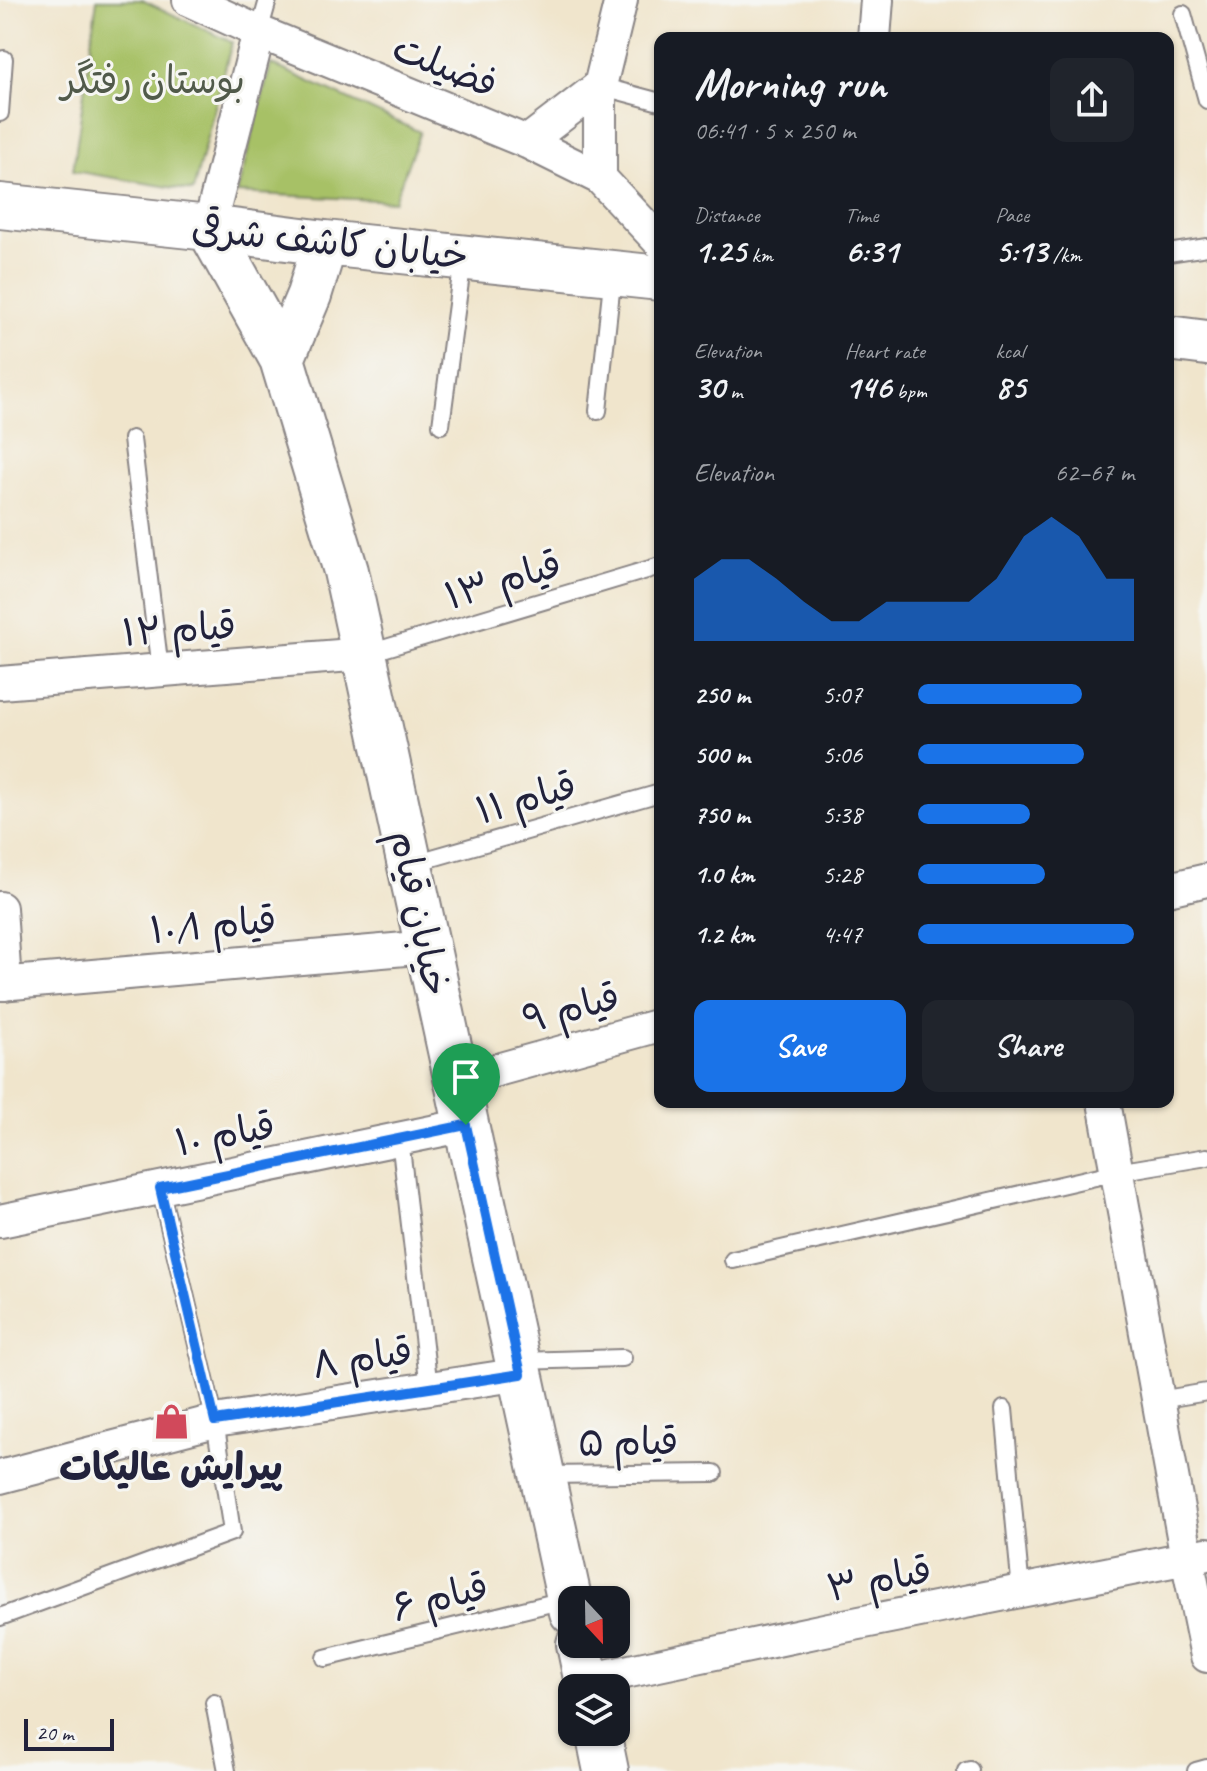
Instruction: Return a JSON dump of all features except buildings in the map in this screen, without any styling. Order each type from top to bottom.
[{"type":"main road","name":"خیابان کاشف شرقی","points":[[0,206],[654,277]]},
{"type":"main road","name":"خیابان قیام","points":[[209,228],[282,359],[346,571],[566,1586]]},
{"type":"main road","points":[[282,359],[309,295],[325,243]]},
{"type":"main road","points":[[1174,339],[1207,343]]},
{"type":"main road","points":[[601,1746],[606,1771]]},
{"type":"street","name":"فضیلت","points":[[189,0],[527,142],[600,178],[654,236]]},
{"type":"street","points":[[600,178],[600,86],[621,0]]},
{"type":"street","points":[[874,32],[877,0]]},
{"type":"street","points":[[209,228],[259,32]]},
{"type":"street","points":[[527,142],[600,86]]},
{"type":"street","name":"قیام ۱۲","points":[[0,683],[364,654]]},
{"type":"street","points":[[1174,888],[1207,880]]},
{"type":"street","points":[[0,908],[3,984]]},
{"type":"street","name":"قیام ۱۰/۱","points":[[3,984],[428,947]]},
{"type":"street","name":"قیام ۹","points":[[457,1081],[654,1027]]},
{"type":"street","points":[[1105,1108],[1159,1400],[1197,1556],[1207,1656]]},
{"type":"street","name":"قیام ۱۰","points":[[0,1221],[466,1125]]},
{"type":"street","name":"قیام ۸","points":[[0,1477],[215,1421],[429,1388],[519,1368]]},
{"type":"street","name":"قیام ۳","points":[[585,1671],[1197,1556]]},
{"type":"lane","points":[[259,32],[268,0]]},
{"type":"lane","points":[[1183,14],[1207,100]]},
{"type":"lane","points":[[0,113],[4,59]]},
{"type":"lane","points":[[600,86],[654,100]]},
{"type":"lane","points":[[1174,252],[1207,247]]},
{"type":"lane","points":[[441,425],[463,257]]},
{"type":"lane","points":[[598,411],[613,273]]},
{"type":"lane","points":[[132,439],[160,670]]},
{"type":"lane","name":"قیام ۱۳","points":[[364,654],[654,568]]},
{"type":"lane","name":"قیام ۱۱","points":[[410,864],[654,795]]},
{"type":"lane","points":[[400,1139],[429,1388]]},
{"type":"lane","points":[[733,1260],[1117,1172],[1207,1157]]},
{"type":"lane","points":[[0,1617],[232,1532],[215,1421],[160,1188]]},
{"type":"lane","points":[[519,1368],[623,1358]]},
{"type":"lane","points":[[1159,1400],[1207,1392]]},
{"type":"lane","points":[[1004,1409],[1021,1591]]},
{"type":"lane","name":"قیام ۵","points":[[543,1475],[714,1473]]},
{"type":"lane","name":"قیام ۶","points":[[325,1658],[558,1609]]},
{"type":"lane","points":[[214,1703],[227,1771]]},
{"type":"lane","points":[[1196,1771],[1207,1768]]},
{"type":"green space","name":"بوستان رفتگر","points":[[97,0],[142,0],[232,42],[193,191],[73,171]]},
{"type":"green space","name":"بوستان رفتگر","points":[[271,64],[420,132],[394,201],[237,193]]},
{"type":"place","name":"پیرایش عالیکات","points":[[171,1421]]},
{"type":"route","points":[[466,1125],[521,1374],[215,1421],[160,1188],[466,1125]]}]
